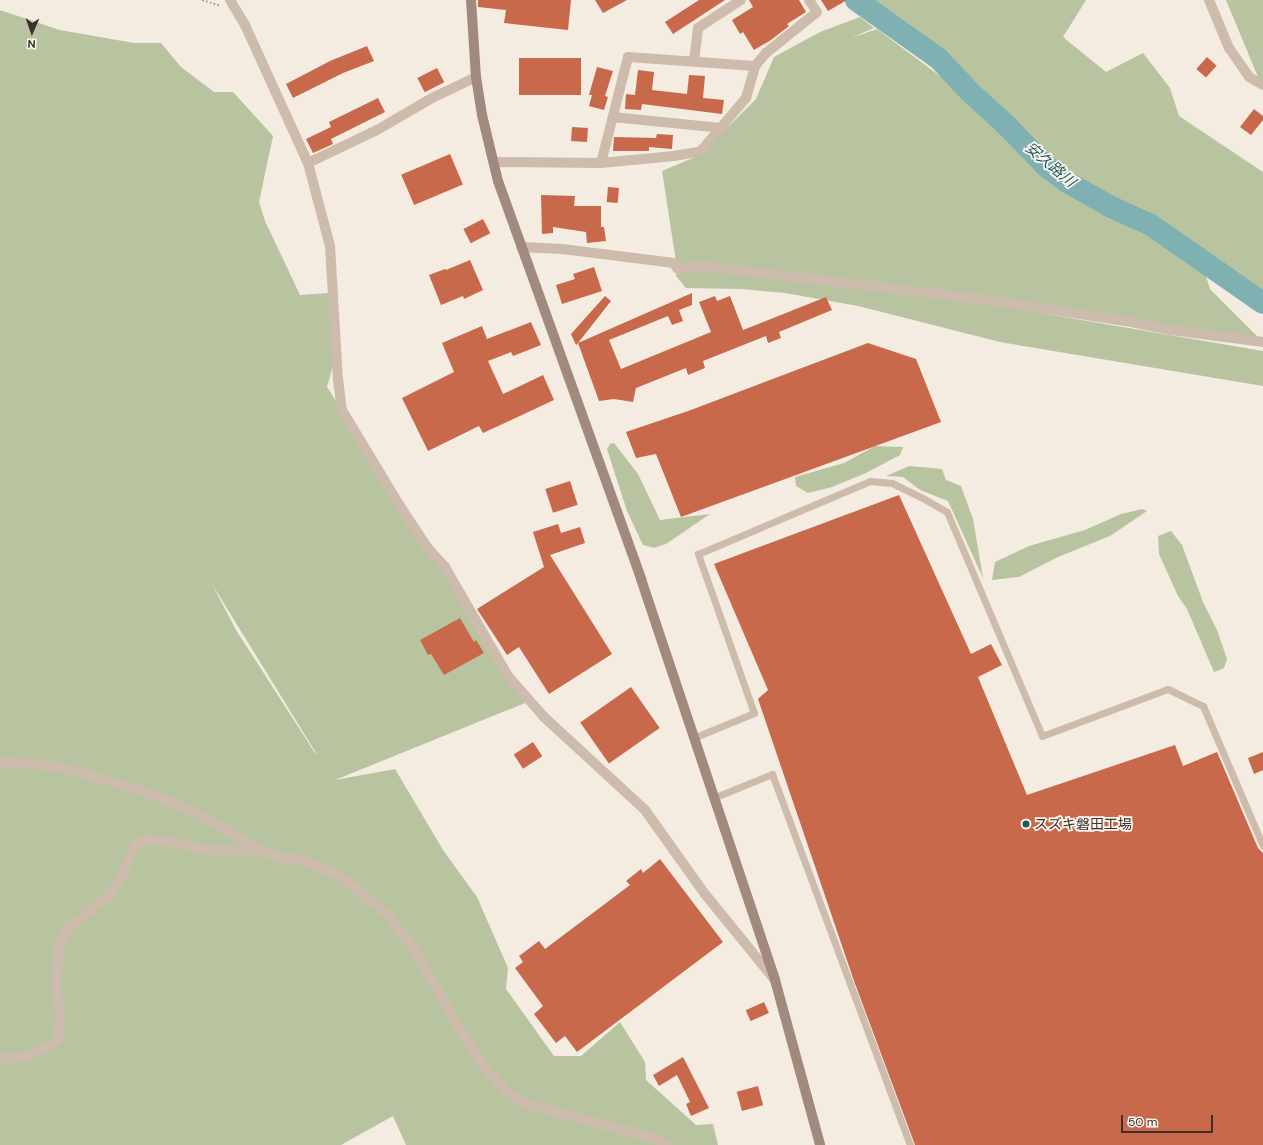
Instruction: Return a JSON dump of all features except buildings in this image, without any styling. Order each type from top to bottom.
[{"type":"street","points":[[230,0],[245,25],[308,163],[330,246],[338,379],[342,410],[400,506],[427,547],[445,567],[508,676],[544,718],[645,810],[705,894],[775,980]]},
{"type":"street","points":[[471,0],[476,77],[482,116],[498,181],[642,579],[693,738],[775,980],[820,1145]]},
{"type":"street","points":[[694,61],[698,28],[741,0]]},
{"type":"street","points":[[494,162],[601,163],[674,156],[701,151],[746,98],[755,66],[766,53],[817,12],[809,0]]},
{"type":"street","points":[[1209,0],[1229,48],[1249,77],[1263,85]]},
{"type":"street","points":[[601,163],[628,57],[755,66]]},
{"type":"street","points":[[308,163],[377,130],[432,98],[476,77]]},
{"type":"street","points":[[613,117],[722,128]]},
{"type":"street","points":[[522,247],[562,249],[674,263],[677,268],[703,266],[989,300],[1131,322],[1171,330],[1263,342]]},
{"type":"street","points":[[0,762],[36,764],[63,768],[137,789],[196,813],[262,851],[278,857],[303,860],[339,875],[388,915],[417,952],[457,1025],[484,1067],[508,1092],[526,1104],[652,1138],[668,1145]]},
{"type":"street","points":[[0,1058],[26,1057],[50,1046],[58,1038],[60,1016],[56,988],[59,944],[69,928],[110,894],[121,877],[135,846],[143,840],[172,841],[200,849],[262,851]]},
{"type":"lane","points":[[693,738],[754,713],[698,554],[870,481],[892,483],[922,497],[947,512],[1042,736],[1168,689],[1203,706],[1263,846]]},
{"type":"lane","points":[[713,798],[772,774],[910,1145]]},
{"type":"green space","points":[[868,0],[1086,0],[1063,37],[1106,72],[1143,53],[1170,88],[1179,116],[1263,172],[1263,303],[1171,237],[1073,181],[1043,156],[1013,120],[970,85],[923,36]]},
{"type":"green space","points":[[1226,0],[1263,0],[1263,79],[1258,77]]},
{"type":"green space","points":[[0,10],[60,30],[134,43],[161,43],[181,67],[214,92],[233,92],[273,136],[259,202],[265,221],[300,295],[328,293],[334,362],[327,387],[530,701],[335,780],[395,769],[443,850],[477,897],[508,968],[506,989],[554,1056],[581,1056],[620,1022],[645,1062],[646,1080],[696,1125],[713,1124],[718,1145],[406,1145],[393,1116],[341,1145],[0,1145]],"holes":[[[212,584],[316,753],[236,630]]]},
{"type":"green space","points":[[860,17],[874,28],[851,38],[877,29],[964,94],[1052,183],[1147,231],[1204,270],[1210,289],[1263,342],[930,294],[1263,351],[1263,386],[1000,342],[858,306],[785,293],[741,289],[686,288],[676,276],[677,268],[662,171],[700,155],[756,99],[774,57],[820,32]]},
{"type":"green space","points":[[614,443],[638,474],[660,520],[710,514],[666,544],[654,548],[643,545],[627,511],[607,449],[610,444]]},
{"type":"green space","points":[[875,446],[903,447],[900,455],[866,473],[832,487],[808,493],[796,486],[795,477],[844,463]]},
{"type":"green space","points":[[909,466],[942,469],[946,480],[961,486],[973,519],[983,578],[948,501],[920,490],[903,477],[886,476]]},
{"type":"green space","points":[[1142,509],[1147,511],[1110,536],[1058,557],[1019,577],[992,580],[995,562],[1029,546],[1085,530],[1121,514]]},
{"type":"green space","points":[[1171,531],[1182,545],[1203,602],[1217,630],[1227,659],[1224,668],[1214,672],[1187,609],[1178,596],[1159,554],[1158,536]]},
{"type":"waterway","name":"安久路川","points":[[856,0],[939,59],[970,92],[1006,125],[1047,167],[1067,182],[1109,206],[1151,225],[1263,303]]},
{"type":"place","name":"スズキ磐田工場","points":[[1026,824]]}]
